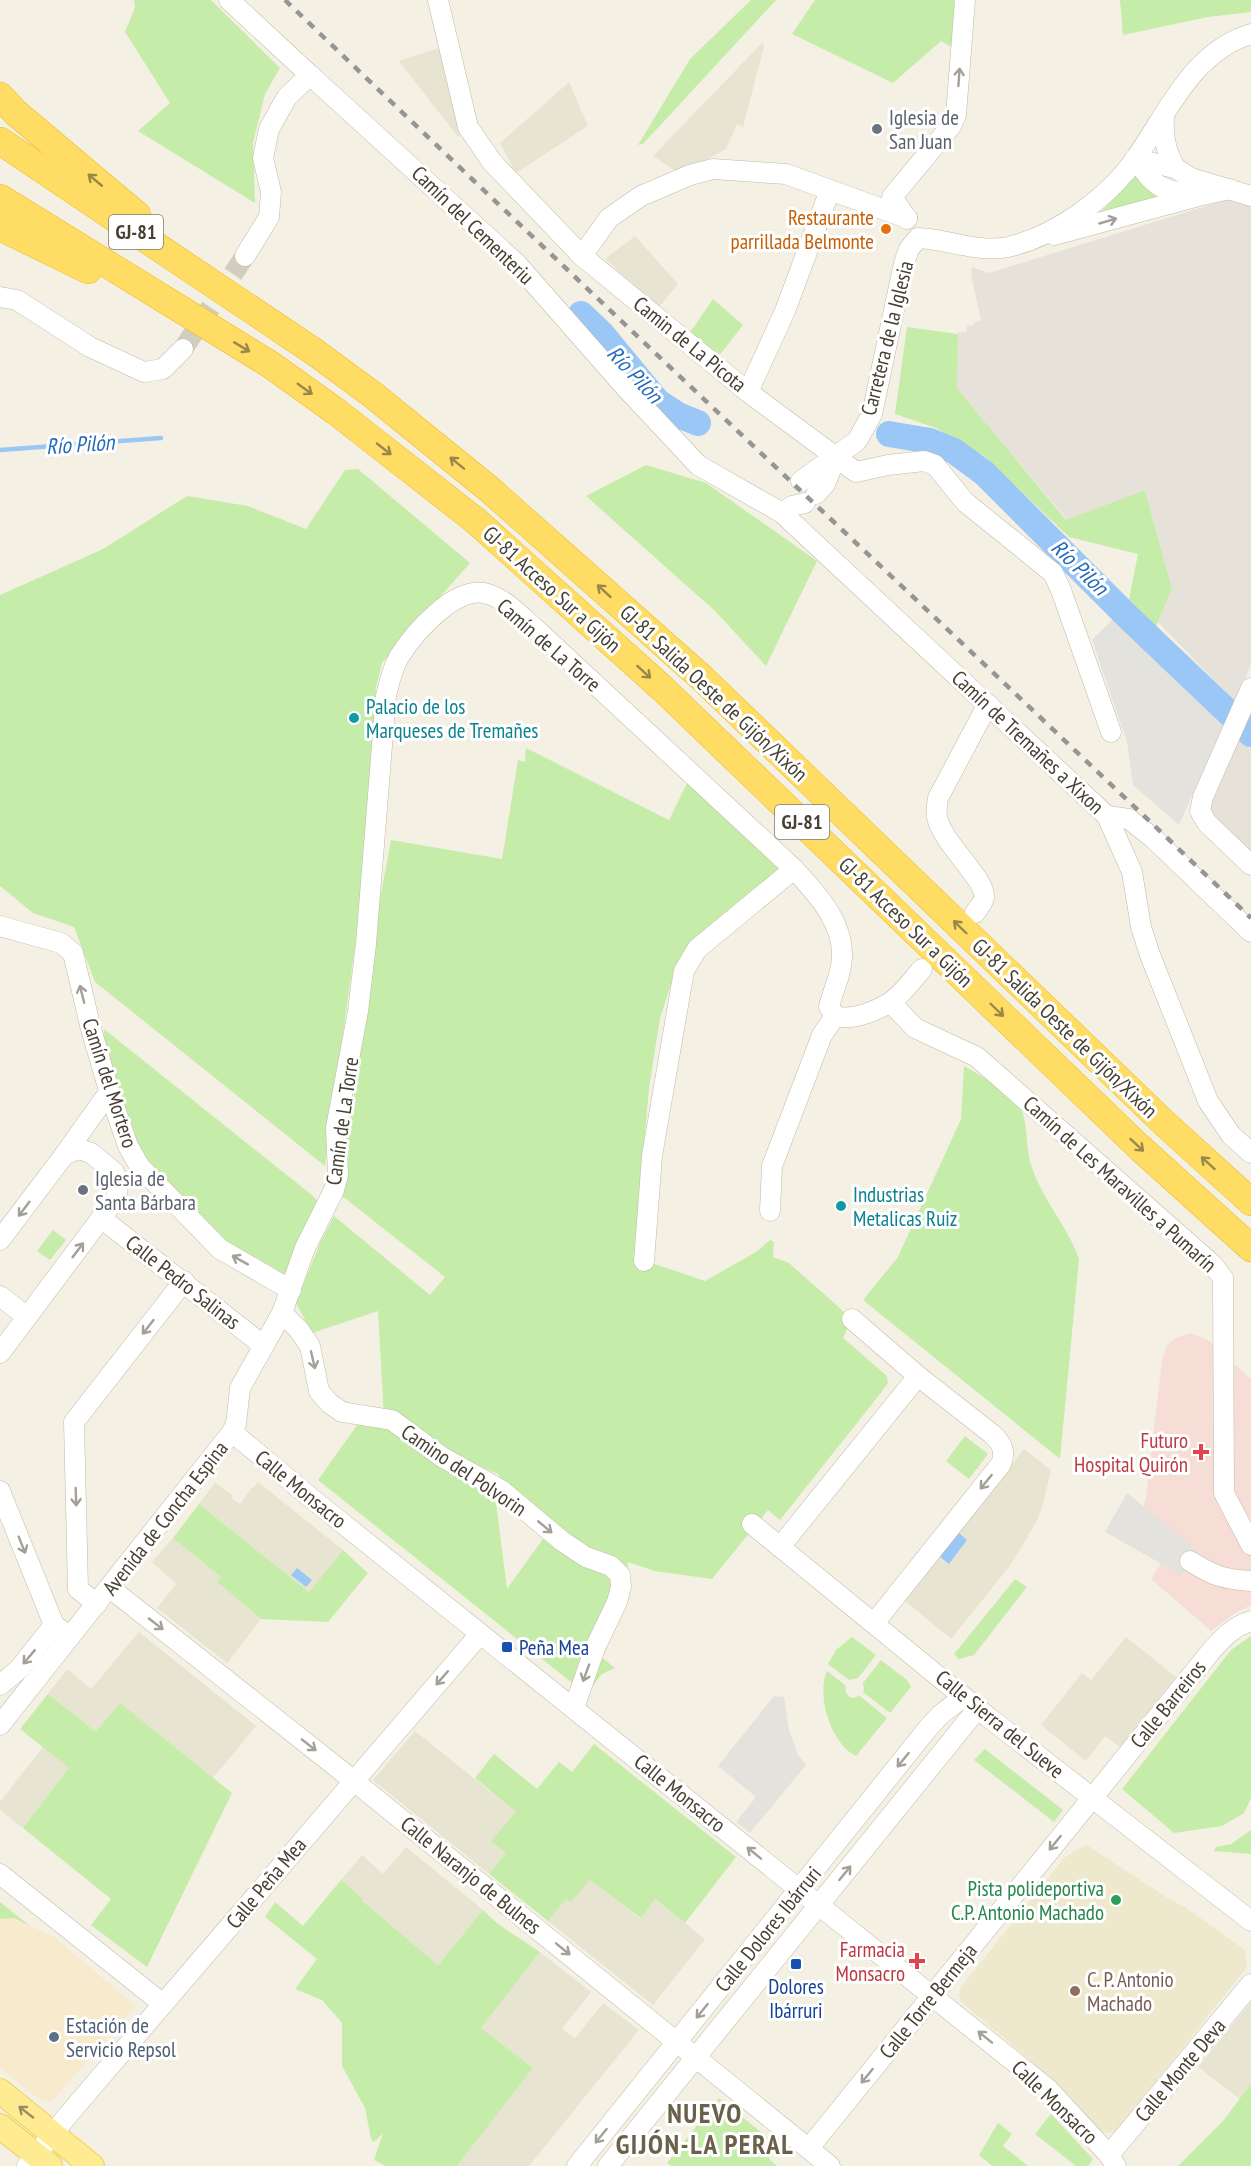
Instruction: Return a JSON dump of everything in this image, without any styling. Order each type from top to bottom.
[{"type":"highway","points":[[0,96],[16,113],[155,230],[271,323]]},
{"type":"highway","name":"GJ-81","points":[[0,141],[271,323]]},
{"type":"highway","name":"GJ-81","points":[[0,198],[213,330]]},
{"type":"highway","points":[[0,227],[213,330]]},
{"type":"highway","name":"GJ-81 Salida Oeste de Gijón/Xixón","points":[[271,323],[373,395],[489,489],[702,678],[1163,1122],[1251,1202]]},
{"type":"highway","name":"GJ-81 Acceso Sur a Gijón","points":[[213,330],[271,365],[338,413],[476,520],[663,689],[1131,1139],[1251,1248]]},
{"type":"main road","points":[[0,2091],[92,2166]]},
{"type":"main road","points":[[0,2126],[33,2163]]},
{"type":"street","name":"Camín del Cementeriu","points":[[229,0],[517,264],[625,387],[698,465],[798,498]]},
{"type":"street","name":"Camin de La Picota","points":[[438,0],[468,127],[492,162],[582,256],[748,392],[856,472],[888,465],[924,461],[935,465],[965,502],[1053,573],[1111,732]]},
{"type":"street","points":[[918,238],[892,197],[951,126],[956,115],[964,0]]},
{"type":"street","name":"Carretera de la Iglesia","points":[[798,498],[836,457],[857,441],[872,414],[904,263],[909,249],[918,238],[980,249],[1007,247],[1031,240],[1071,219],[1119,179],[1135,159],[1179,89],[1198,67],[1223,46],[1251,34]]},
{"type":"street","points":[[245,256],[269,217],[271,192],[263,158],[269,129],[287,97],[310,75]]},
{"type":"street","points":[[1164,115],[1163,137],[1167,153],[1175,168]]},
{"type":"street","points":[[1135,159],[1175,168],[1191,178],[1251,196]]},
{"type":"street","points":[[1135,159],[1162,189],[1198,196]]},
{"type":"street","points":[[582,256],[609,218],[641,196],[713,169],[786,174],[907,218]]},
{"type":"street","points":[[1031,240],[1075,231],[1230,189]]},
{"type":"street","points":[[748,392],[785,311],[830,190]]},
{"type":"street","points":[[0,297],[17,300],[90,347],[144,372],[163,369],[183,349]]},
{"type":"street","name":"Camín de Tremañes a Xixon","points":[[798,498],[988,704],[1107,816],[1132,872],[1140,927],[1208,1101],[1231,1135],[1251,1152]]},
{"type":"street","name":"Camín de La Torre","points":[[291,1290],[305,1248],[334,1190],[338,1175],[336,1128],[358,1011],[366,944],[388,686],[399,657],[420,630],[447,605],[467,593],[488,594],[504,602],[548,640],[809,885],[834,920],[842,946],[841,968],[829,1007],[835,1016]]},
{"type":"street","points":[[1249,693],[1203,797],[1200,811],[1203,818],[1251,865]]},
{"type":"street","points":[[975,913],[984,898],[984,887],[958,856],[942,831],[936,815],[938,798],[988,704]]},
{"type":"street","points":[[1107,816],[1129,819],[1154,839],[1251,932]]},
{"type":"street","points":[[644,1261],[652,1155],[684,971],[697,949],[794,869]]},
{"type":"street","name":"Camín del Mortero","points":[[0,926],[61,943],[73,953],[91,1029],[110,1094],[128,1146],[140,1167],[220,1249],[291,1290]]},
{"type":"street","points":[[770,1211],[771,1166],[822,1035],[835,1016],[842,1018],[855,1016],[891,1003],[922,969]]},
{"type":"street","name":"Camín de Les Maravilles a Pumarín","points":[[891,1003],[915,1028],[977,1057],[1212,1264],[1223,1278],[1224,1493],[1251,1545]]},
{"type":"street","points":[[0,1240],[104,1099]]},
{"type":"street","points":[[0,1353],[117,1197],[118,1182],[114,1172],[91,1153],[79,1149],[65,1154]]},
{"type":"street","name":"Calle Pedro Salinas","points":[[102,1218],[264,1346]]},
{"type":"street","points":[[97,1604],[78,1589],[74,1422],[184,1281]]},
{"type":"street","name":"Avenida de Concha Espina","points":[[0,1725],[232,1432],[236,1424],[240,1388],[282,1313],[291,1290]]},
{"type":"street","points":[[0,1296],[27,1317]]},
{"type":"street","name":"Camino del Polvorin","points":[[282,1313],[299,1330],[310,1346],[319,1391],[329,1403],[342,1412],[392,1420],[442,1457],[501,1490],[562,1541],[586,1557],[611,1566],[620,1575],[621,1587],[616,1602],[595,1648],[574,1708]]},
{"type":"street","points":[[852,1319],[918,1376],[999,1440],[1004,1456],[1001,1464],[874,1622]]},
{"type":"street","points":[[780,1546],[918,1376]]},
{"type":"street","name":"Calle Monsacro","points":[[232,1432],[480,1634],[1048,2089],[1113,2161]]},
{"type":"street","points":[[0,1491],[54,1625],[70,1637]]},
{"type":"street","name":"Calle Sierra del Sueve","points":[[752,1524],[970,1702],[1251,1920]]},
{"type":"street","points":[[1190,1561],[1227,1580],[1251,1581]]},
{"type":"street","name":"Calle Naranjo de Bulnes","points":[[110,1588],[354,1780],[830,2166]]},
{"type":"street","name":"Calle Barreiros","points":[[1092,1797],[1227,1633],[1251,1621]]},
{"type":"street","points":[[0,1685],[19,1669],[54,1625]]},
{"type":"street","name":"Calle Peña Mea","points":[[33,2163],[52,2133],[480,1634]]},
{"type":"street","points":[[932,1669],[938,1685],[940,1715]]},
{"type":"street","name":"Calle Dolores Ibárruri","points":[[577,2166],[940,1715],[970,1702]]},
{"type":"street","name":"Calle Dolores Ibárruri","points":[[608,2166],[819,1905],[970,1702]]},
{"type":"street","name":"Calle Torre Bermeja","points":[[809,2148],[1092,1797]]},
{"type":"street","points":[[0,1874],[163,2004]]},
{"type":"street","name":"Calle Monte Deva","points":[[1113,2161],[1251,1984]]},
{"type":"shaded area","points":[[762,43],[764,46],[743,127],[737,124],[726,149],[680,174],[653,156]]},
{"type":"shaded area","points":[[439,48],[464,127],[458,137],[399,61]]},
{"type":"shaded area","points":[[569,82],[588,126],[516,173],[500,143]]},
{"type":"shaded area","points":[[1251,192],[1251,664],[1236,703],[1158,622],[1172,589],[1145,490],[1067,520],[957,388],[958,332],[966,332],[967,326],[974,325],[974,322],[981,320],[971,275],[972,267],[989,273]]},
{"type":"shaded area","points":[[635,236],[678,284],[659,307],[605,259]]},
{"type":"shaded area","points":[[1115,617],[1224,723],[1179,825],[1133,785],[1127,742],[1092,640]]},
{"type":"shaded area","points":[[1251,706],[1251,876],[1197,825]]},
{"type":"shaded area","name":"Futuro Hospital Quirón","points":[[1190,1333],[1208,1340],[1251,1379],[1251,1605],[1235,1613],[1211,1631],[1151,1579],[1162,1561],[1135,1539],[1146,1497],[1162,1360],[1167,1345],[1176,1338]]},
{"type":"shaded area","points":[[1024,1449],[1051,1470],[1036,1523],[1009,1567],[951,1639],[904,1600]]},
{"type":"shaded area","points":[[258,1482],[343,1550],[309,1592],[199,1504],[215,1483],[233,1495],[231,1498],[240,1504]]},
{"type":"shaded area","points":[[1127,1493],[1197,1550],[1181,1575],[1105,1532]]},
{"type":"shaded area","points":[[173,1538],[221,1577],[217,1582],[261,1619],[227,1663],[157,1608],[176,1584],[152,1562]]},
{"type":"shaded area","points":[[139,1632],[256,1726],[213,1778],[121,1704],[96,1732],[48,1694],[67,1669],[91,1689]]},
{"type":"shaded area","points":[[1126,1637],[1176,1677],[1120,1747],[1105,1736],[1086,1761],[1041,1725],[1082,1673],[1091,1680]]},
{"type":"shaded area","points":[[774,1696],[784,1697],[789,1730],[798,1755],[806,1765],[750,1833],[736,1822],[756,1797],[718,1766]]},
{"type":"shaded area","points":[[415,1731],[516,1812],[492,1841],[506,1853],[489,1874],[373,1780]]},
{"type":"shaded area","points":[[43,1747],[70,1768],[23,1828],[0,1810],[0,1802]]},
{"type":"shaded area","name":"C. P. Antonio Machado","points":[[1087,1845],[1185,1907],[1245,1950],[1247,1967],[1115,2133],[1101,2132],[1060,2086],[961,2002],[959,1995],[961,1987],[1064,1858]]},
{"type":"shaded area","points":[[406,1847],[483,1910],[438,1965],[361,1901],[363,1899],[341,1880],[362,1855],[383,1874]]},
{"type":"shaded area","points":[[590,1879],[640,1918],[654,1899],[705,1939],[653,2005],[548,1921],[566,1898],[571,1902]]},
{"type":"shaded area","name":"Estación de Servicio Repsol","points":[[14,1918],[54,1937],[136,2006],[54,2099],[48,2102],[39,2099],[0,2068],[0,1919]]},
{"type":"shaded area","points":[[540,1952],[591,1992],[562,2029],[575,2038],[603,2003],[639,2030],[529,2166],[457,2166],[533,2068],[481,2028]]},
{"type":"shaded area","points":[[1251,2002],[1251,2084],[1240,2099],[1198,2067]]},
{"type":"green space","points":[[134,0],[211,0],[280,68],[265,94],[253,143],[255,203],[138,131],[170,103],[125,32],[135,7]]},
{"type":"green space","points":[[751,0],[776,0],[643,144],[638,145],[690,59]]},
{"type":"green space","points":[[815,0],[954,0],[955,49],[941,41],[893,83],[792,34]]},
{"type":"green space","points":[[1120,0],[1251,0],[1251,12],[1208,17],[1123,35]]},
{"type":"green space","points":[[1137,175],[1167,197],[1084,222],[1103,210]]},
{"type":"green space","points":[[713,299],[743,325],[718,357],[689,334]]},
{"type":"green space","points":[[907,327],[958,334],[957,388],[1066,520],[1145,490],[1172,589],[1155,629],[1129,599],[1138,554],[1069,537],[985,457],[936,428],[895,414]]},
{"type":"green space","points":[[646,465],[706,483],[817,561],[766,666],[714,610],[586,496]]},
{"type":"green space","points":[[358,469],[470,563],[382,663],[376,687],[375,733],[357,931],[325,1166],[95,982],[74,927],[33,913],[0,886],[0,595],[103,549],[187,496],[248,506],[306,529],[345,470]]},
{"type":"green space","points":[[526,748],[669,820],[689,779],[781,868],[691,941],[676,969],[660,1018],[649,1088],[634,1257],[705,1281],[756,1252],[770,1240],[774,1242],[773,1257],[789,1263],[852,1319],[843,1338],[887,1376],[888,1383],[780,1520],[768,1510],[712,1579],[655,1571],[628,1562],[627,1576],[599,1655],[615,1668],[602,1674],[586,1694],[318,1480],[360,1421],[395,1428],[495,1495],[507,1589],[553,1525],[504,1483],[498,1474],[463,1459],[384,1417],[378,1311],[312,1333],[296,1303],[320,1243],[334,1216],[430,1295],[445,1277],[342,1196],[347,1174],[346,1134],[357,1077],[378,910],[391,840],[502,859],[518,760],[525,762]]},
{"type":"green space","points":[[104,1029],[319,1203],[287,1279],[273,1267],[222,1243],[137,1148],[103,1046]]},
{"type":"green space","points":[[964,1066],[995,1086],[1022,1111],[1034,1174],[1068,1234],[1079,1259],[1060,1459],[863,1300],[898,1257],[961,1119]]},
{"type":"green space","points":[[53,1230],[66,1240],[50,1260],[37,1251]]},
{"type":"green space","points":[[965,1436],[988,1454],[969,1479],[946,1461]]},
{"type":"green space","points":[[199,1504],[309,1592],[343,1550],[368,1573],[328,1622],[261,1619],[217,1582],[221,1577],[173,1538]]},
{"type":"green space","points":[[1015,1579],[1027,1587],[974,1655],[959,1659],[954,1654]]},
{"type":"green space","points":[[1251,1636],[1251,1798],[1244,1813],[1222,1826],[1174,1833],[1122,1789],[1231,1650]]},
{"type":"green space","points":[[852,1637],[876,1655],[858,1678],[849,1680],[828,1664],[836,1650]]},
{"type":"green space","points":[[881,1660],[907,1680],[911,1687],[890,1713],[863,1692],[863,1683]]},
{"type":"green space","points":[[827,1671],[845,1685],[846,1693],[851,1698],[860,1696],[887,1718],[856,1756],[839,1741],[828,1718],[823,1693]]},
{"type":"green space","points":[[48,1694],[96,1732],[120,1703],[232,1793],[147,1967],[91,1925],[111,1899],[23,1828],[69,1768],[20,1729]]},
{"type":"green space","points":[[594,1744],[736,1857],[685,1923],[655,1899],[641,1918],[590,1880],[571,1902],[566,1899],[548,1921],[489,1874],[506,1853],[491,1841],[516,1812],[475,1778],[494,1754],[537,1789],[559,1762],[572,1772]]},
{"type":"green space","points":[[985,1749],[1063,1810],[1054,1822],[974,1760]]},
{"type":"green space","points":[[1251,1830],[1251,1854],[1214,1851],[1216,1847],[1231,1844]]},
{"type":"green space","points":[[341,1880],[363,1899],[362,1901],[438,1965],[483,1910],[498,1924],[540,1952],[481,2028],[533,2068],[457,2166],[386,2166],[374,2160],[383,2133],[374,2142],[371,2139],[365,2108],[342,2066],[342,2023],[322,2000],[295,1989],[317,1959],[265,1917],[275,1902],[303,1926]]},
{"type":"green space","points":[[0,1902],[30,1926],[14,1918],[0,1919]]},
{"type":"green space","points":[[1251,2084],[1251,2166],[1178,2166],[1223,2121]]},
{"type":"green space","points":[[719,2098],[778,2146],[769,2159],[777,2166],[672,2166],[667,2163]]},
{"type":"green space","points":[[1051,2114],[1093,2159],[1088,2166],[1076,2166],[1035,2134]]},
{"type":"green space","points":[[998,2123],[1012,2134],[1003,2146],[1028,2166],[992,2166],[979,2155]]},
{"type":"water","points":[[958,1532],[967,1540],[949,1564],[939,1556]]},
{"type":"water","points":[[297,1568],[312,1580],[306,1587],[291,1575]]},
{"type":"waterway","name":"Río Pilón","points":[[581,314],[602,334],[658,402],[678,415],[698,423]]},
{"type":"waterway","name":"Río Pilón","points":[[889,434],[930,441],[954,451],[984,473],[1128,617],[1251,734]]},
{"type":"waterway","name":"Río Pilón","points":[[0,450],[161,438]]},
{"type":"tunnel","points":[[183,349],[245,256]]},
{"type":"railway","points":[[285,0],[1251,918]]},
{"type":"place","name":"Iglesia de San Juan","points":[[877,129]]},
{"type":"place","name":"Restaurante parrillada Belmonte","points":[[886,229]]},
{"type":"place","name":"Palacio de los Marqueses de Tremañes","points":[[354,718]]},
{"type":"place","name":"Iglesia de Santa Bárbara","points":[[83,1190]]},
{"type":"place","name":"Industrias Metalicas Ruiz","points":[[841,1206]]},
{"type":"place","name":"Futuro Hospital Quirón","points":[[1201,1452]]},
{"type":"place","name":"Peña Mea","points":[[507,1647]]},
{"type":"place","name":"Pista polideportiva C.P. Antonio Machado","points":[[1116,1900]]},
{"type":"place","name":"Farmacia Monsacro","points":[[917,1961]]},
{"type":"place","name":"Dolores Ibárruri","points":[[796,1964]]},
{"type":"place","name":"C. P. Antonio Machado","points":[[1075,1991]]},
{"type":"place","name":"Estación de Servicio Repsol","points":[[54,2037]]},
{"type":"district","name":"NUEVO GIJÓN-LA PERAL","points":[[705,2128]]}]
